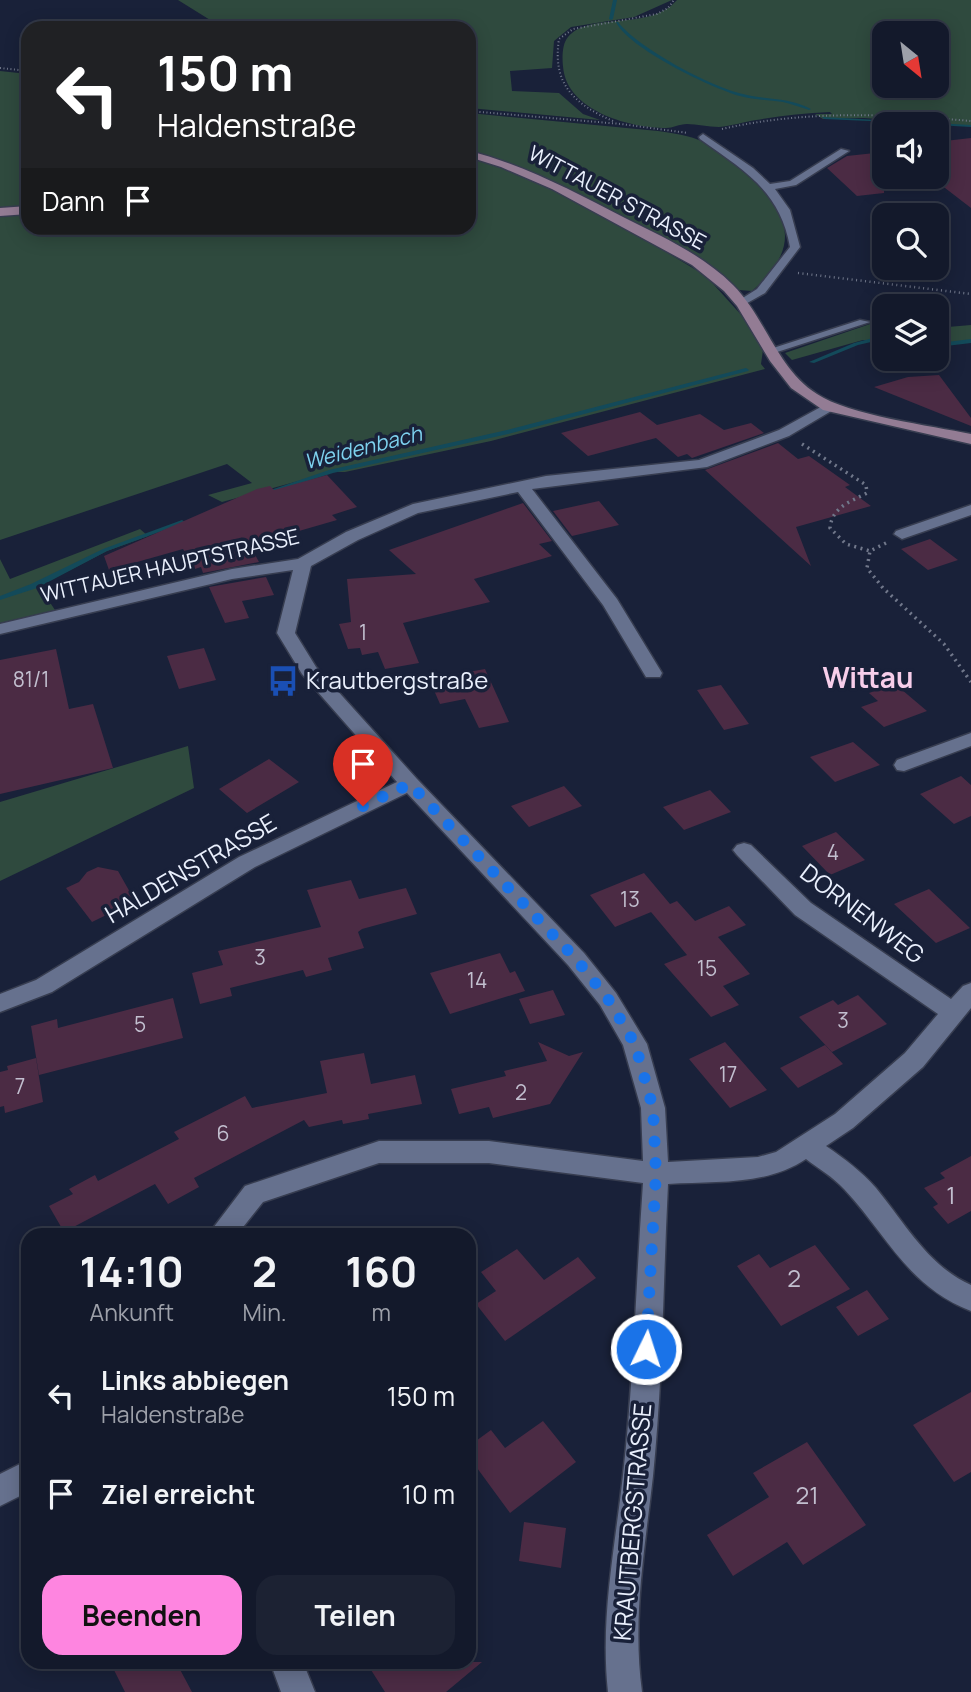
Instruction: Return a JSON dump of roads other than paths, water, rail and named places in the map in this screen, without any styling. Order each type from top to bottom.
[{"type":"street","name":"WITTAUER STRASSE","points":[[476,155],[495,159],[526,172],[669,245],[715,275],[742,303],[795,387],[828,408],[971,439]]},
{"type":"street","points":[[0,212],[21,210]]},
{"type":"street","name":"WITTAUER HAUPTSTRASSE","points":[[0,629],[232,574],[303,563],[352,536],[413,509],[547,481],[702,464],[784,433],[828,408]]},
{"type":"street","points":[[522,486],[611,603],[653,673]]},
{"type":"street","points":[[902,534],[971,510]]},
{"type":"street","name":"KRAUTBERGSTRASSE","points":[[303,563],[286,633],[309,670],[410,784],[576,959],[608,999],[635,1044],[653,1108],[656,1174],[638,1474],[623,1584],[622,1667],[625,1692]]},
{"type":"street","points":[[904,765],[971,739]]},
{"type":"street","name":"HALDENSTRASSE","points":[[0,1003],[44,986],[247,862],[410,784]]},
{"type":"street","name":"DORNENWEG","points":[[744,850],[803,909],[954,1013]]},
{"type":"street","points":[[226,1228],[254,1194],[379,1152],[489,1152],[656,1174],[758,1168],[784,1160],[809,1147],[844,1121],[914,1060],[971,992]]},
{"type":"street","points":[[809,1147],[852,1180],[930,1274],[955,1293],[971,1298]]},
{"type":"street","points":[[0,1491],[21,1479]]},
{"type":"street","points":[[289,1669],[298,1692]]},
{"type":"lane","points":[[703,137],[770,187],[793,225],[795,247],[761,291],[742,303]]},
{"type":"lane","points":[[770,187],[793,183],[844,151]]},
{"type":"lane","points":[[770,351],[864,322]]},
{"type":"waterway","points":[[611,19],[615,0]]},
{"type":"waterway","points":[[617,23],[636,42],[653,53],[713,84],[741,95],[784,101],[809,109]]},
{"type":"waterway","points":[[824,118],[971,126]]},
{"type":"waterway","name":"Weidenbach","points":[[812,362],[872,340]]},
{"type":"waterway","name":"Weidenbach","points":[[949,344],[971,341]]},
{"type":"waterway","name":"Weidenbach","points":[[265,493],[331,471],[508,432],[746,370]]},
{"type":"waterway","name":"Weidenbach","points":[[0,598],[34,586],[105,550],[182,522]]},
{"type":"place","name":"Krautbergstraße","points":[[283,681]]},
{"type":"district","name":"Wittau","points":[[868,678]]}]
